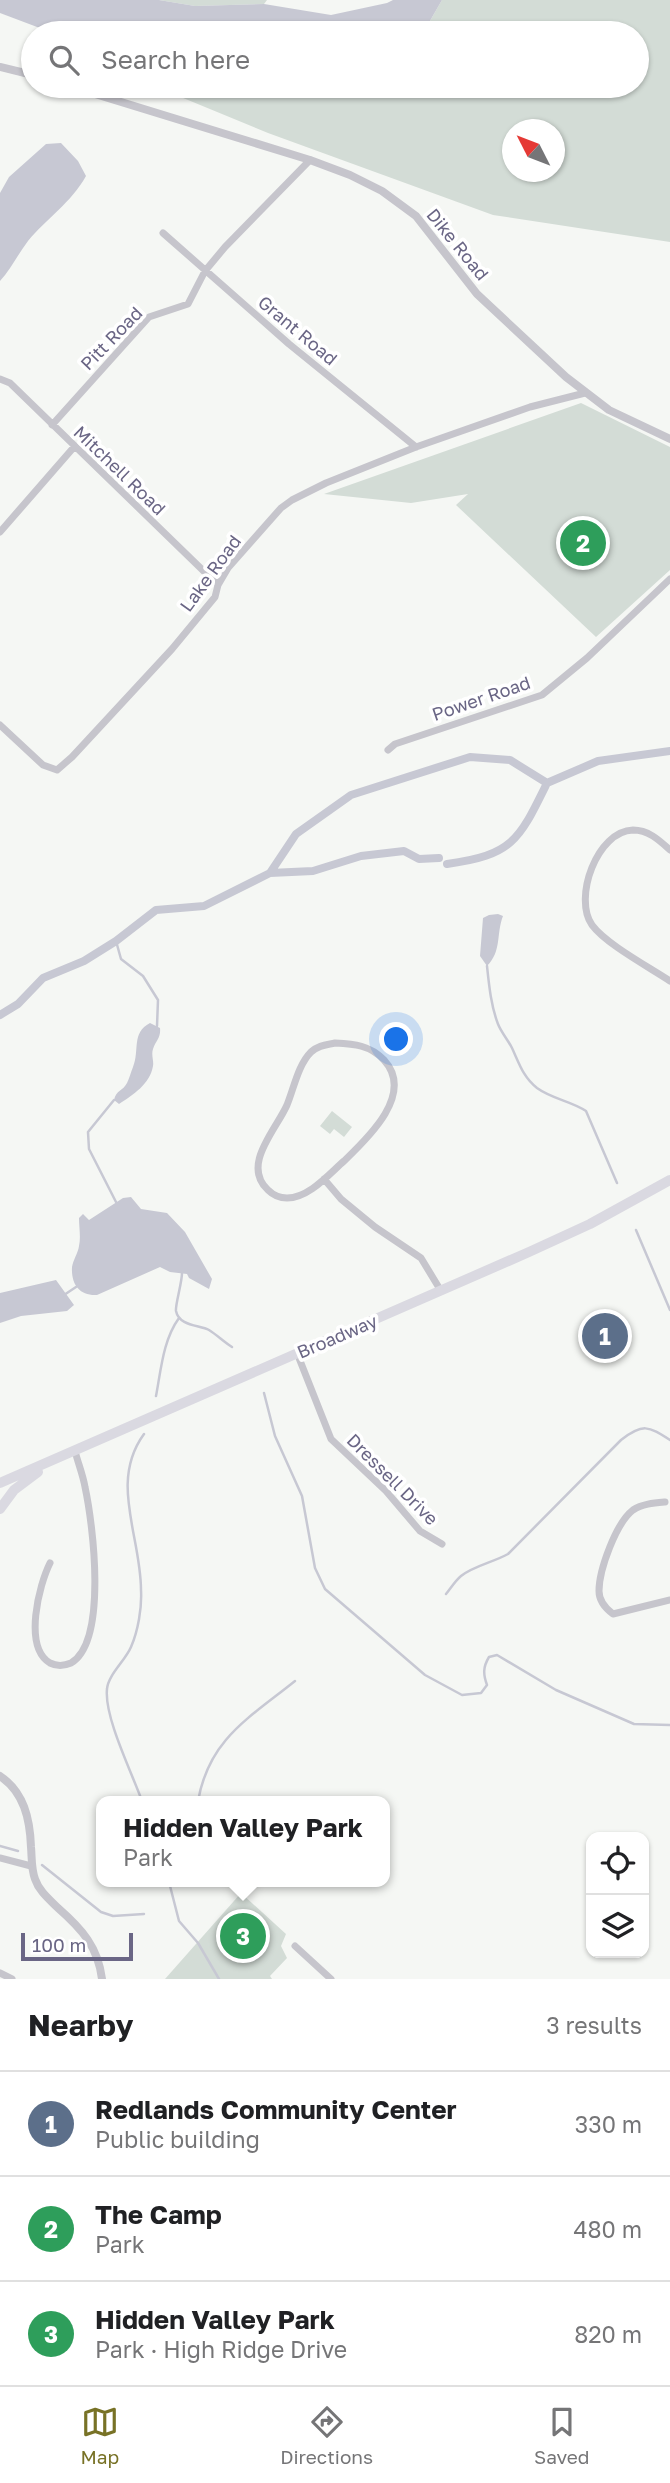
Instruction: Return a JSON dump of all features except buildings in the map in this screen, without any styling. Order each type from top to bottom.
[{"type":"main road","name":"Broadway","points":[[0,1483],[590,1224],[670,1180]]},
{"type":"main road","points":[[0,1509],[20,1485],[57,1459]]},
{"type":"street","points":[[0,66],[21,72]]},
{"type":"street","name":"Dike Road","points":[[108,98],[310,160],[368,183],[405,207],[477,293],[584,393],[616,414],[670,439]]},
{"type":"street","name":"Pitt Road","points":[[52,425],[149,317],[188,304],[205,271],[225,247],[310,160]]},
{"type":"street","name":"Grant Road","points":[[163,233],[289,344],[416,447]]},
{"type":"street","name":"Mitchell Road","points":[[0,379],[10,383],[218,585]]},
{"type":"street","name":"Lake Road","points":[[0,725],[43,765],[57,770],[172,649],[215,597],[218,585],[228,568],[281,508],[292,500],[326,483],[416,447],[530,407],[584,393]]},
{"type":"street","points":[[0,532],[74,447]]},
{"type":"street","name":"Power Road","points":[[388,750],[395,744],[542,695],[590,655],[670,579]]},
{"type":"street","points":[[670,850],[647,832],[633,830],[622,833],[611,840],[598,855],[584,900],[591,923],[600,934],[670,981]]},
{"type":"street","points":[[318,1046],[363,1046],[379,1054],[391,1067],[395,1086],[391,1104],[368,1138],[324,1179],[303,1194],[288,1198],[277,1196],[261,1184],[257,1167],[261,1152],[286,1107],[309,1055],[318,1046]]},
{"type":"street","points":[[324,1179],[341,1199],[375,1227],[421,1258],[441,1291]]},
{"type":"street","name":"Dressell Drive","points":[[297,1353],[331,1439],[376,1480],[420,1531],[442,1544]]},
{"type":"street","points":[[50,1563],[41,1585],[35,1634],[45,1659],[61,1666],[71,1663],[86,1644],[92,1625],[96,1586],[85,1488],[75,1451]]},
{"type":"street","points":[[665,1502],[646,1504],[634,1509],[620,1524],[604,1569],[599,1593],[604,1608],[613,1614],[670,1600]]},
{"type":"street","points":[[0,1776],[14,1788],[23,1804],[30,1830],[35,1878],[43,1892],[90,1940],[99,1962],[102,1979]]},
{"type":"street","points":[[0,1858],[32,1866]]},
{"type":"street","points":[[295,1946],[331,1979]]},
{"type":"street","points":[[0,1973],[12,1979]]},
{"type":"shaded area","points":[[0,0],[159,0],[195,6],[264,4],[331,15],[393,0],[442,0],[430,21],[21,21],[0,13]]},
{"type":"shaded area","points":[[159,0],[267,0],[264,4],[195,6]]},
{"type":"shaded area","points":[[442,0],[670,0],[670,242],[493,215],[268,133],[183,98],[649,98],[649,21],[430,21]]},
{"type":"shaded area","points":[[61,143],[78,161],[86,176],[73,194],[28,241],[0,281],[0,193],[9,177],[46,144]]},
{"type":"shaded area","points":[[581,403],[670,447],[670,570],[596,637],[456,505],[468,494],[411,503],[324,494]]},
{"type":"shaded area","points":[[498,914],[503,916],[497,948],[487,966],[480,956],[483,918]]},
{"type":"shaded area","points":[[150,1023],[160,1028],[152,1051],[151,1072],[140,1088],[119,1104],[114,1100],[115,1097],[128,1080],[135,1061],[140,1032]]},
{"type":"shaded area","points":[[332,1111],[352,1127],[344,1137],[334,1129],[330,1134],[320,1126]]},
{"type":"shaded area","points":[[131,1197],[141,1209],[167,1213],[185,1232],[212,1279],[209,1289],[189,1278],[187,1274],[170,1272],[160,1267],[97,1295],[86,1294],[78,1288],[73,1279],[72,1267],[80,1243],[79,1218],[83,1214],[89,1220],[123,1198]]},
{"type":"shaded area","points":[[56,1280],[74,1305],[67,1311],[21,1316],[0,1323],[0,1293]]},
{"type":"shaded area","points":[[241,1893],[286,1934],[281,1946],[287,1958],[270,1976],[272,1979],[165,1979]]},
{"type":"waterway","points":[[447,864],[487,856],[511,842],[529,818],[547,783],[598,761],[670,751]]},
{"type":"waterway","points":[[0,1015],[18,1004],[43,978],[84,961],[116,941],[156,910],[204,906],[270,873],[296,834],[351,795],[470,757],[510,760],[547,783]]},
{"type":"waterway","points":[[270,873],[313,871],[361,856],[404,851],[419,859],[439,858]]},
{"type":"waterway","points":[[116,941],[121,959],[143,976],[158,1000],[157,1026]]},
{"type":"waterway","points":[[487,966],[499,1027],[519,1064],[532,1084],[543,1092],[586,1111],[617,1183]]},
{"type":"waterway","points":[[114,1100],[88,1132],[89,1149],[116,1202]]},
{"type":"waterway","points":[[636,1230],[670,1310]]},
{"type":"waterway","points":[[182,1273],[176,1308],[178,1316],[185,1322],[209,1330],[232,1347]]},
{"type":"waterway","points":[[64,1295],[76,1287]]},
{"type":"waterway","points":[[156,1396],[166,1345],[179,1318]]},
{"type":"waterway","points":[[264,1393],[275,1436],[302,1496],[315,1568],[325,1589],[425,1675],[462,1695],[481,1693],[487,1685],[484,1671],[487,1661],[489,1657],[497,1655],[556,1690],[634,1724],[670,1725]]},
{"type":"waterway","points":[[446,1594],[466,1573],[508,1554],[621,1440],[646,1428],[670,1440]]},
{"type":"waterway","points":[[140,1796],[114,1729],[107,1689],[110,1678],[131,1647],[140,1612],[140,1570],[128,1490],[134,1452],[144,1434]]},
{"type":"waterway","points":[[199,1796],[211,1761],[221,1746],[247,1719],[295,1681]]},
{"type":"waterway","points":[[0,1846],[18,1851]]},
{"type":"waterway","points":[[42,1865],[101,1912],[113,1916],[144,1914]]},
{"type":"waterway","points":[[170,1887],[179,1921],[198,1943],[219,1979]]},
{"type":"place","name":"The Camp","points":[[583,543]]},
{"type":"place","name":"Redlands Community Center","points":[[605,1336]]},
{"type":"place","name":"Hidden Valley Park","points":[[243,1936]]}]
